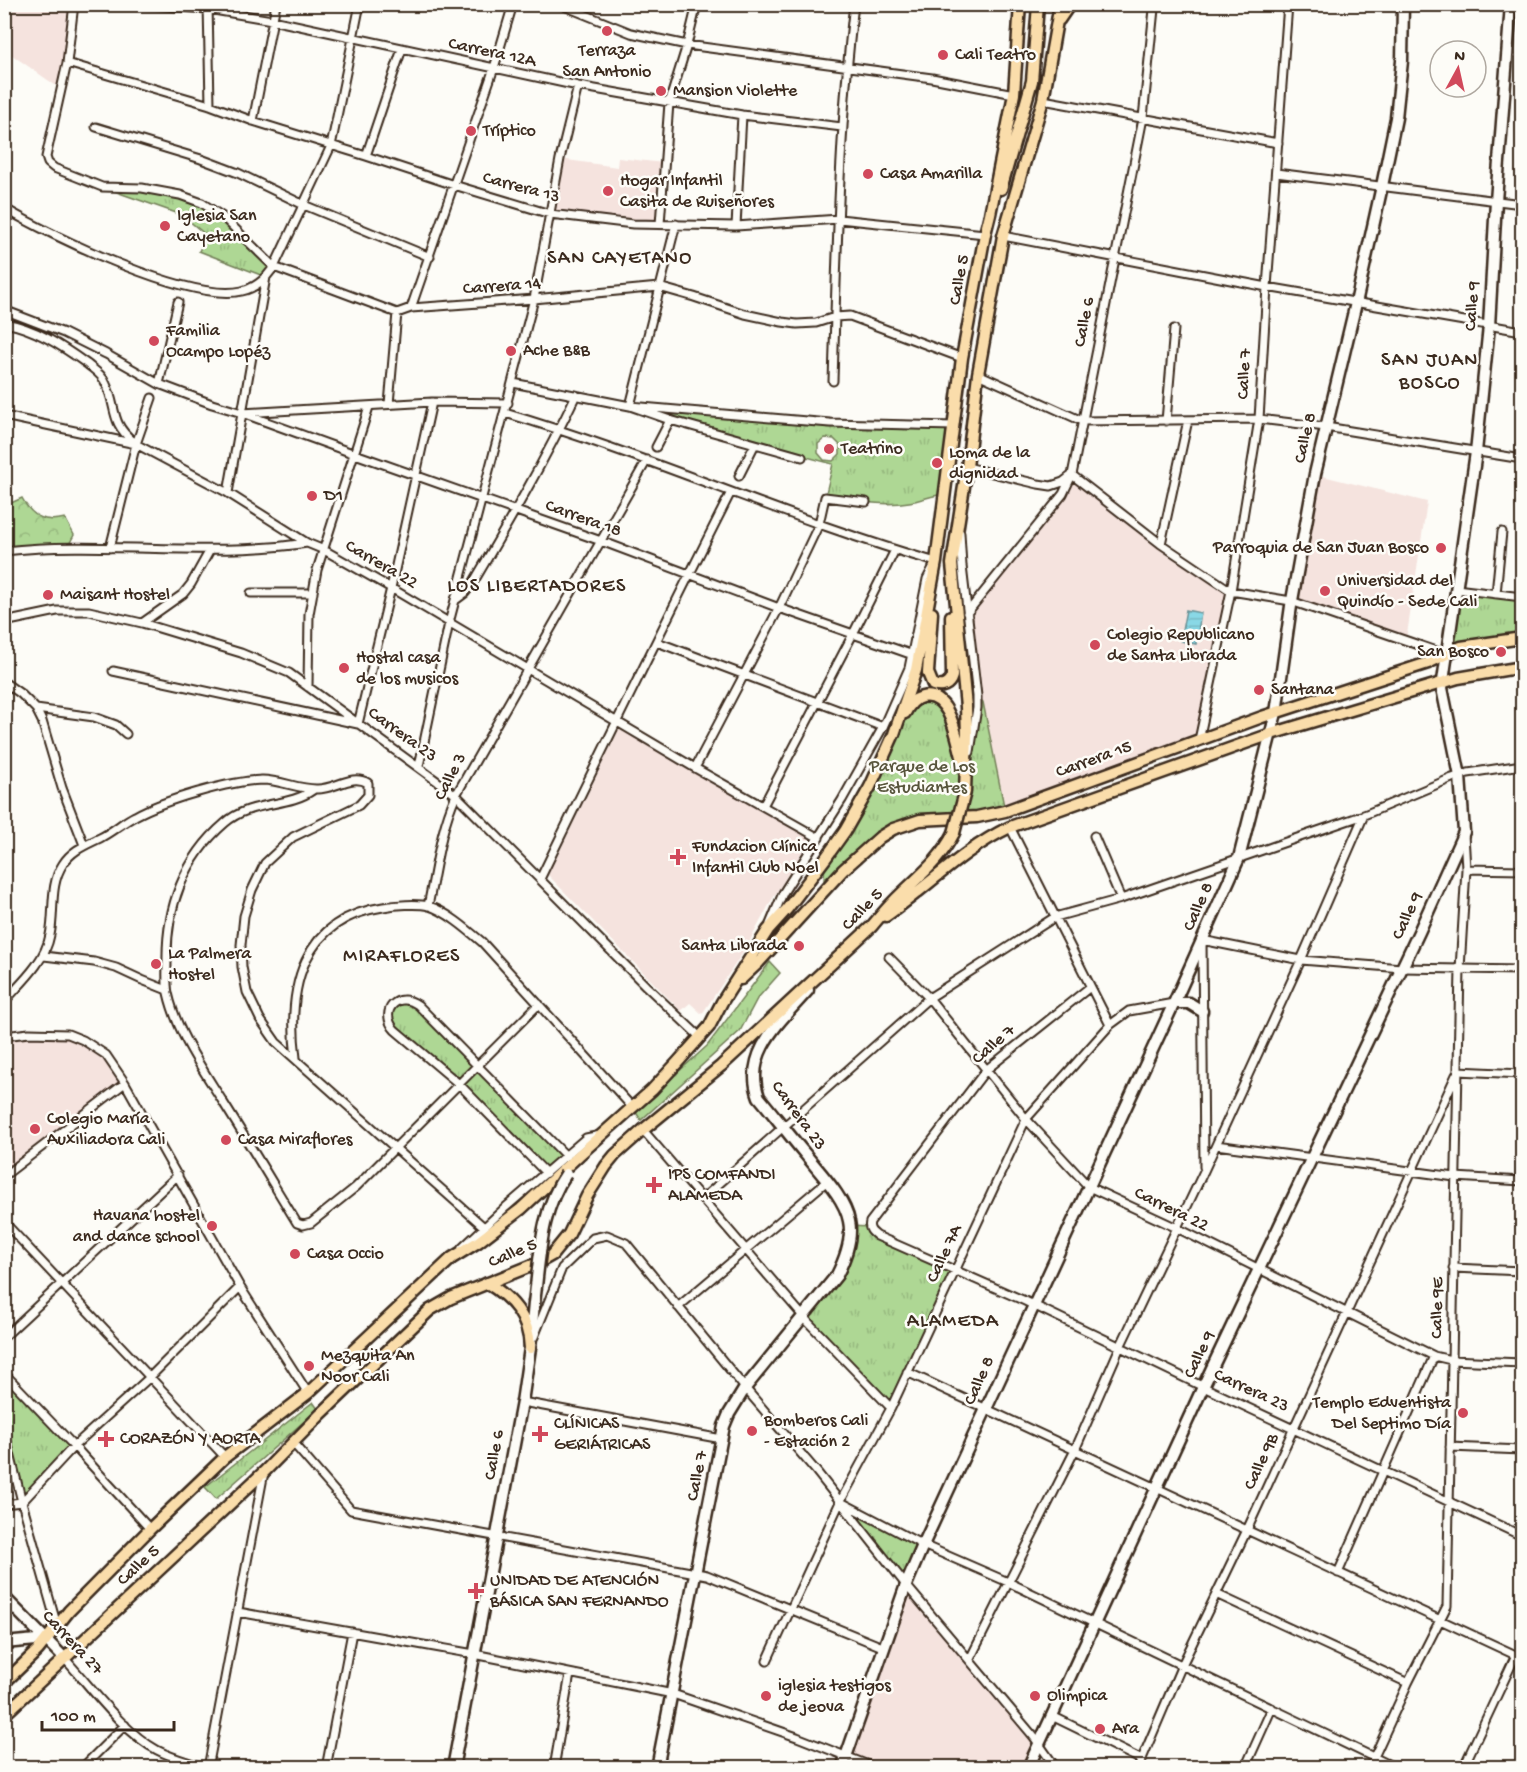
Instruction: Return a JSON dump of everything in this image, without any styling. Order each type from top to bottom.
[{"type":"main road","name":"Calle 5","points":[[579,1155],[652,1090],[709,1028],[728,991],[768,930],[787,909],[845,831],[894,734],[916,670],[936,561],[962,358],[1014,94],[1020,4]]},
{"type":"main road","name":"Calle 5","points":[[4,1715],[264,1472],[430,1310],[444,1301],[538,1263],[552,1255],[569,1234],[587,1196],[606,1166],[643,1130],[721,1066],[828,968],[922,876],[948,843],[954,832],[965,792],[966,772],[966,707],[952,564],[978,374],[1003,236],[1043,100],[1060,4]]},
{"type":"main road","points":[[1056,25],[1070,4]]},
{"type":"main road","name":"Calle 8","points":[[842,1767],[906,1585],[923,1545],[1239,858],[1276,712],[1292,601],[1315,474],[1356,303],[1396,118],[1402,61],[1403,4]]},
{"type":"main road","name":"Calle 9","points":[[1028,1767],[1203,1387],[1464,832],[1460,776],[1442,682],[1476,452],[1489,326],[1511,4]]},
{"type":"main road","points":[[990,214],[1000,190],[1030,89],[1038,5]]},
{"type":"main road","points":[[936,561],[928,673],[933,685],[939,687],[950,682],[952,676],[950,602],[952,564]]},
{"type":"main road","name":"Carrera 15","points":[[728,991],[759,962],[843,870],[880,837],[893,829],[920,820],[976,817],[1005,811],[1276,712],[1428,663],[1461,647],[1522,638]]},
{"type":"main road","name":"Carrera 15","points":[[871,927],[960,856],[1010,827],[1271,734],[1442,682],[1522,667]]},
{"type":"main road","points":[[894,734],[907,708],[913,702],[923,697],[934,698],[945,706],[950,714],[966,772]]},
{"type":"main road","name":"Carrera 23","points":[[828,968],[767,1038],[758,1056],[754,1073],[759,1097],[827,1181],[846,1209],[850,1226]]},
{"type":"main road","points":[[1174,1003],[1189,1003],[1202,1011]]},
{"type":"main road","name":"Calle 6","points":[[453,1767],[522,1402],[545,1219],[564,1172],[579,1155]]},
{"type":"main road","name":"Calle 5","points":[[4,1683],[47,1639],[69,1611],[225,1457],[308,1393],[452,1258],[478,1242],[521,1209],[564,1172]]},
{"type":"main road","name":"Calle 7","points":[[657,1767],[724,1426],[745,1388],[837,1275],[845,1258],[850,1226]]},
{"type":"main road","points":[[487,1283],[506,1295],[520,1311],[528,1331],[530,1348]]},
{"type":"main road","name":"Carrera 27","points":[[4,1597],[64,1659]]},
{"type":"main road","points":[[4,1643],[47,1639]]},
{"type":"street","points":[[75,4],[67,63],[46,157],[48,163],[54,168],[102,188],[142,188],[180,195],[202,203],[245,237],[274,267],[397,313],[389,404]]},
{"type":"street","name":"Carrera 12A","points":[[136,4],[208,7],[578,86],[742,115],[842,127]]},
{"type":"street","points":[[253,121],[276,4]]},
{"type":"street","points":[[4,208],[84,248],[182,285],[220,292],[243,291],[259,283],[274,267],[331,146],[360,4]]},
{"type":"street","points":[[411,309],[494,68],[513,4]]},
{"type":"street","points":[[559,4],[631,33],[687,45],[932,78],[1014,94]]},
{"type":"street","points":[[660,224],[669,103],[697,4]]},
{"type":"street","points":[[833,381],[842,127],[854,4]]},
{"type":"street","name":"Calle 6","points":[[968,613],[1063,494],[1072,475],[1143,118],[1154,9],[1157,4]]},
{"type":"street","name":"Calle 7","points":[[1199,740],[1231,591],[1259,419],[1288,4]]},
{"type":"street","points":[[208,7],[210,105]]},
{"type":"street","points":[[366,156],[402,49]]},
{"type":"street","name":"Carrera 13","points":[[67,63],[210,105],[253,121],[550,214],[633,224],[736,226],[839,219],[985,234]]},
{"type":"street","points":[[418,766],[449,623],[534,299],[560,159],[578,86]]},
{"type":"street","points":[[1043,100],[1278,143]]},
{"type":"street","points":[[736,226],[742,115]]},
{"type":"street","points":[[96,127],[229,169],[304,205],[430,257]]},
{"type":"street","points":[[1275,173],[1522,204]]},
{"type":"street","points":[[630,406],[676,224]]},
{"type":"street","points":[[1003,236],[1267,287],[1522,331]]},
{"type":"street","points":[[228,493],[266,277]]},
{"type":"street","name":"Carrera 14","points":[[397,313],[411,309],[659,287],[745,314],[782,322],[816,323],[835,317],[850,316],[962,358]]},
{"type":"street","points":[[159,384],[178,302]]},
{"type":"street","name":"Carrera 18","points":[[4,310],[64,333],[159,384],[516,510],[779,608],[913,655]]},
{"type":"street","points":[[4,322],[36,332],[58,344],[97,373],[105,381],[123,433],[136,444]]},
{"type":"street","points":[[1166,421],[1174,329]]},
{"type":"street","points":[[978,374],[1082,421],[1259,419],[1326,427],[1522,459]]},
{"type":"street","points":[[513,383],[630,406],[830,423],[954,426]]},
{"type":"street","points":[[456,599],[465,594],[473,584],[516,510],[576,395]]},
{"type":"street","points":[[110,548],[136,444],[152,398]]},
{"type":"street","points":[[242,413],[432,402],[508,403]]},
{"type":"street","points":[[113,671],[358,724],[432,402]]},
{"type":"street","points":[[630,406],[670,420],[802,457]]},
{"type":"street","points":[[308,687],[309,614],[317,570],[369,407]]},
{"type":"street","points":[[505,413],[560,429],[819,524],[936,561]]},
{"type":"street","name":"Carrera 22","points":[[4,417],[136,444],[228,493],[308,543],[528,667],[695,768],[819,838]]},
{"type":"street","points":[[656,447],[670,420]]},
{"type":"street","points":[[1161,544],[1188,420]]},
{"type":"street","points":[[739,476],[755,444]]},
{"type":"street","name":"Calle 3","points":[[428,906],[441,841],[456,795],[647,460]]},
{"type":"street","points":[[967,467],[1051,486],[1063,482],[1072,475],[1161,544],[1231,591],[1292,601],[1447,655]]},
{"type":"street","points":[[540,879],[730,492]]},
{"type":"street","points":[[695,768],[779,608],[819,524],[825,497],[866,501]]},
{"type":"street","name":"Calle 5","points":[[960,516],[962,566],[977,708],[966,772]]},
{"type":"street","points":[[1496,594],[1502,532]]},
{"type":"street","points":[[4,551],[110,548],[210,550],[280,547],[308,543]]},
{"type":"street","points":[[142,624],[183,594],[210,550]]},
{"type":"street","points":[[763,806],[896,550]]},
{"type":"street","name":"Calle 5","points":[[768,930],[783,892],[842,800],[882,728],[909,668],[927,579],[936,561]]},
{"type":"street","points":[[1456,589],[1522,597]]},
{"type":"street","points":[[251,593],[312,593]]},
{"type":"street","name":"Carrera 23","points":[[4,622],[57,611],[89,611],[241,653],[289,673],[456,795],[646,986],[700,1037]]},
{"type":"street","points":[[657,642],[882,728]]},
{"type":"street","points":[[4,682],[21,694],[36,710],[42,721],[62,789],[84,845]]},
{"type":"street","points":[[36,710],[94,717],[116,725],[126,734]]},
{"type":"street","points":[[703,1198],[929,998],[1055,917],[1121,899],[1364,815],[1460,776],[1522,765]]},
{"type":"street","points":[[4,1002],[44,956],[51,934],[53,895],[57,877],[63,863],[84,845],[158,805],[236,783],[263,780],[313,790],[339,785],[351,779],[363,780],[368,783],[369,789],[368,795],[359,805],[293,837],[265,863],[252,890],[244,916],[241,945],[247,992],[260,1019],[276,1042],[484,1227]]},
{"type":"street","points":[[313,790],[304,796],[248,809],[228,820],[208,838],[179,886],[170,916],[167,947],[167,990],[187,1043],[297,1223],[303,1225],[311,1223],[356,1187],[539,1004]]},
{"type":"street","points":[[970,1659],[1075,1450],[1120,1347],[1301,960],[1364,815]]},
{"type":"street","points":[[1010,827],[1110,1025]]},
{"type":"street","name":"Calle 9E","points":[[1369,1767],[1447,1606],[1460,969],[1466,869],[1464,832]]},
{"type":"street","points":[[1094,836],[1121,899]]},
{"type":"street","points":[[1466,869],[1522,870]]},
{"type":"street","points":[[296,1058],[292,1032],[297,983],[305,960],[320,939],[342,921],[365,909],[395,905],[428,906],[455,920],[482,942],[633,1108]]},
{"type":"street","points":[[1204,1171],[1202,940],[1301,960],[1402,968],[1522,970]]},
{"type":"street","points":[[44,956],[94,962],[116,968],[167,990]]},
{"type":"street","name":"Carrera 22","points":[[889,957],[929,998],[1026,1119],[1089,1187],[1177,1228],[1434,1356],[1451,1360],[1522,1363]]},
{"type":"street","name":"Calle 7","points":[[869,1227],[870,1222],[986,1070],[1090,987]]},
{"type":"street","points":[[546,1173],[459,1084],[390,1025],[389,1011],[393,1005],[406,999],[413,1001],[566,1156]]},
{"type":"street","name":"Calle 7A","points":[[767,1661],[840,1502],[891,1408],[1026,1119],[1110,1025],[1129,1011],[1174,1003]]},
{"type":"street","points":[[4,1036],[68,1034],[83,1040],[106,1055],[125,1083],[240,1287],[308,1393]]},
{"type":"street","points":[[1458,1071],[1522,1074]]},
{"type":"street","name":"Calle 9B","points":[[1138,1767],[1182,1665],[1294,1429],[1458,1071]]},
{"type":"street","points":[[4,1176],[125,1083]]},
{"type":"street","points":[[643,1130],[803,1316],[891,1408]]},
{"type":"street","name":"Calle 5","points":[[452,1258],[586,1138],[602,1134]]},
{"type":"street","points":[[1216,1145],[1455,1177],[1522,1181]]},
{"type":"street","points":[[4,1337],[178,1175]]},
{"type":"street","points":[[678,1307],[827,1181]]},
{"type":"street","points":[[4,1222],[225,1457]]},
{"type":"street","name":"Carrera 23","points":[[869,1227],[877,1236],[1033,1305],[1522,1536]]},
{"type":"street","points":[[530,1348],[562,1268],[593,1238],[607,1235],[626,1243],[906,1585],[970,1659],[1056,1767]]},
{"type":"street","points":[[1453,1268],[1522,1271]]},
{"type":"street","points":[[4,1504],[22,1502],[74,1446],[150,1377],[240,1287]]},
{"type":"street","points":[[1338,1573],[1434,1356]]},
{"type":"street","points":[[907,1372],[1519,1657],[1463,1767]]},
{"type":"street","points":[[4,1373],[150,1529]]},
{"type":"street","points":[[522,1402],[722,1439]]},
{"type":"street","points":[[4,1429],[57,1626]]},
{"type":"street","points":[[293,1443],[351,1510],[707,1575],[885,1648]]},
{"type":"street","points":[[1450,1447],[1522,1449]]},
{"type":"street","points":[[206,1767],[264,1472]]},
{"type":"street","points":[[840,1502],[923,1545],[1008,1582],[1396,1767]]},
{"type":"street","points":[[1216,1594],[1408,1683]]},
{"type":"street","points":[[238,1612],[474,1654],[673,1694],[876,1767]]},
{"type":"street","points":[[326,1767],[352,1632]]},
{"type":"street","name":"Carrera 27","points":[[64,1659],[125,1725],[156,1749],[206,1767]]},
{"type":"street","points":[[554,1767],[570,1674]]},
{"type":"street","points":[[1245,1767],[1272,1708]]},
{"type":"street","points":[[1052,1716],[1142,1760]]},
{"type":"street","points":[[82,1767],[90,1764],[125,1725]]},
{"type":"shaded area","points":[[5,5],[74,5],[62,90],[5,50]]},
{"type":"shaded area","name":"Hogar Infantil Casita de Ruiseñores","points":[[618,158],[664,163],[660,224],[550,214],[560,159],[617,167]]},
{"type":"shaded area","points":[[1315,474],[1427,502],[1406,641],[1291,601]]},
{"type":"shaded area","name":"Colegio Republicano de Santa Librada","points":[[1072,475],[1161,544],[1231,591],[1199,740],[1005,811],[983,703],[977,696],[967,613],[1052,506]]},
{"type":"shaded area","name":"Fundacion Clínica Infantil Club Noel","points":[[619,729],[810,839],[770,903],[746,948],[702,1014],[690,1003],[681,1011],[548,875]]},
{"type":"shaded area","name":"Colegio María Auxiliadora Cali","points":[[68,1034],[106,1055],[125,1083],[5,1176],[5,1036]]},
{"type":"shaded area","points":[[906,1585],[1039,1744],[1028,1767],[876,1767],[847,1755]]},
{"type":"green space","points":[[102,187],[180,195],[223,217],[274,267],[266,277],[199,251],[207,236],[182,215]]},
{"type":"green space","points":[[669,408],[830,423],[954,426],[946,494],[888,504],[825,497],[833,464],[670,420]],"holes":[[[825,438],[834,439],[840,445],[840,454],[833,461],[824,460],[818,453],[818,444]]]},
{"type":"green space","points":[[22,498],[30,510],[39,517],[51,520],[65,518],[74,535],[67,548],[5,551],[5,526],[10,514],[11,503]]},
{"type":"green space","points":[[1456,589],[1522,597],[1522,638],[1447,655]]},
{"type":"green space","name":"Parque de Los Estudiantes","points":[[977,696],[983,702],[1005,811],[906,824],[843,870],[824,880],[825,859],[913,702],[939,701],[965,770]]},
{"type":"green space","points":[[770,962],[780,973],[757,999],[740,1031],[641,1120],[635,1111],[707,1046]]},
{"type":"green space","points":[[413,1001],[566,1156],[546,1173],[459,1084],[395,1030],[389,1011],[392,1005]]},
{"type":"green space","points":[[850,1226],[869,1227],[871,1231],[954,1271],[891,1408],[803,1316],[837,1275]]},
{"type":"green space","points":[[4,1373],[74,1446],[22,1502],[5,1429]]},
{"type":"green space","points":[[313,1402],[318,1409],[216,1499],[205,1487]]},
{"type":"green space","points":[[840,1502],[923,1545],[906,1585]]},
{"type":"water","points":[[1186,610],[1201,613],[1196,644],[1180,641]]},
{"type":"place","name":"Terraza San Antonio","points":[[607,31]]},
{"type":"place","name":"Cali Teatro","points":[[943,55]]},
{"type":"place","name":"Mansion Violette","points":[[661,91]]},
{"type":"place","name":"Tríptico","points":[[471,131]]},
{"type":"place","name":"Casa Amarilla","points":[[868,174]]},
{"type":"place","name":"Hogar Infantil Casita de Ruiseñores","points":[[608,191]]},
{"type":"place","name":"Iglesia San Cayetano","points":[[165,226]]},
{"type":"place","name":"Familia Ocampo Lopéz","points":[[154,341]]},
{"type":"place","name":"Ache B&B","points":[[511,351]]},
{"type":"place","name":"Teatrino","points":[[829,449]]},
{"type":"place","name":"Loma de la dignidad","points":[[937,463]]},
{"type":"place","name":"D1","points":[[312,496]]},
{"type":"place","name":"Parroquia de San Juan Bosco","points":[[1441,548]]},
{"type":"place","name":"Universidad del Quindío - Sede Cali","points":[[1325,591]]},
{"type":"place","name":"Maisant Hostel","points":[[48,595]]},
{"type":"place","name":"Colegio Republicano de Santa Librada","points":[[1095,645]]},
{"type":"place","name":"San Bosco","points":[[1501,652]]},
{"type":"place","name":"Hostal casa de los musicos","points":[[344,668]]},
{"type":"place","name":"Santana","points":[[1259,690]]},
{"type":"place","name":"Fundacion Clínica Infantil Club Noel","points":[[678,857]]},
{"type":"place","name":"Santa Librada","points":[[799,946]]},
{"type":"place","name":"La Palmera Hostel","points":[[156,964]]},
{"type":"place","name":"Colegio María Auxiliadora Cali","points":[[35,1129]]},
{"type":"place","name":"Casa Miraflores","points":[[226,1140]]},
{"type":"place","name":"IPS COMFANDI ALAMEDA","points":[[654,1185]]},
{"type":"place","name":"Havana hostel and dance school","points":[[212,1226]]},
{"type":"place","name":"Casa Occio","points":[[295,1254]]},
{"type":"place","name":"Mezquita An Noor Cali","points":[[309,1366]]},
{"type":"place","name":"Templo Edventista Del Septimo Día","points":[[1463,1413]]},
{"type":"place","name":"Bomberos Cali - Estación 2","points":[[752,1431]]},
{"type":"place","name":"CLÍNICAS GERIÁTRICAS","points":[[540,1434]]},
{"type":"place","name":"CORAZÓN Y AORTA","points":[[106,1439]]},
{"type":"place","name":"UNIDAD DE ATENCIÓN BÁSICA SAN FERNANDO","points":[[476,1591]]},
{"type":"place","name":"iglesia testigos de jeova","points":[[766,1696]]},
{"type":"place","name":"Olimpica","points":[[1035,1696]]},
{"type":"place","name":"Ara","points":[[1100,1729]]},
{"type":"district","name":"SAN CAYETANO","points":[[620,259]]},
{"type":"district","name":"SAN JUAN BOSCO","points":[[1430,372]]},
{"type":"district","name":"LOS LIBERTADORES","points":[[537,587]]},
{"type":"district","name":"MIRAFLORES","points":[[402,957]]},
{"type":"district","name":"ALAMEDA","points":[[953,1322]]}]
